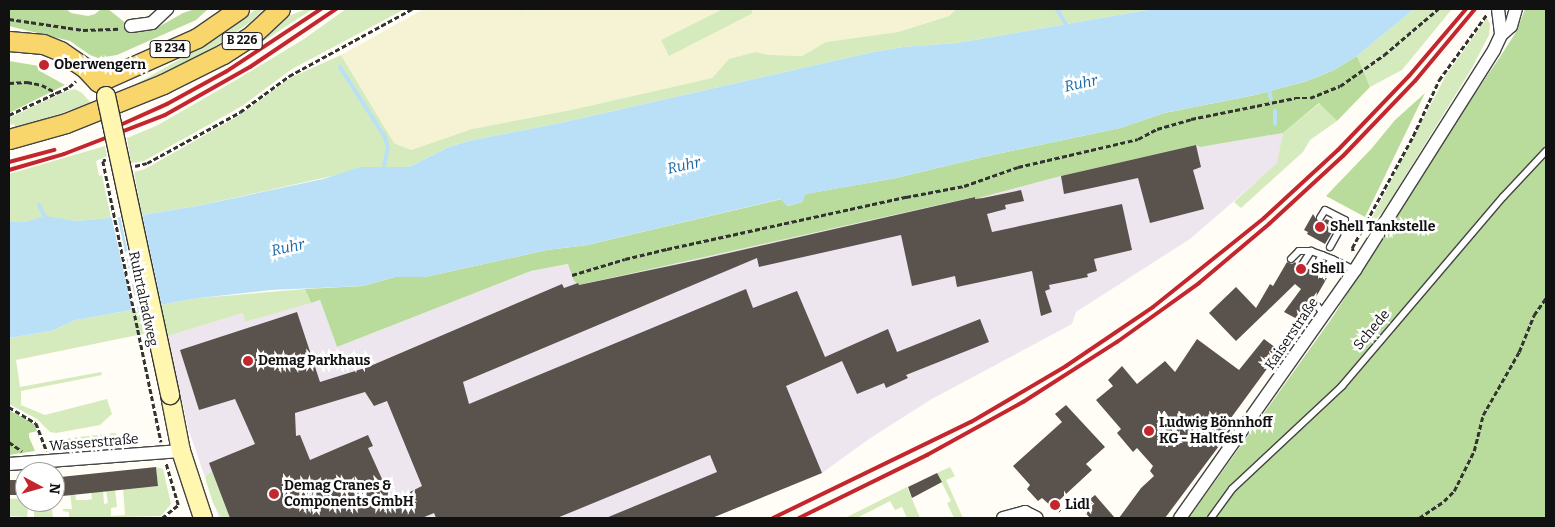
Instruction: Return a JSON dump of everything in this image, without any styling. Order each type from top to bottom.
[{"type":"main road","name":"B 234","points":[[102,87],[197,38],[239,9]]},
{"type":"main road","name":"B 226","points":[[9,139],[66,123],[102,87],[163,84],[223,54],[252,35],[280,9]]},
{"type":"main road","points":[[9,41],[43,44],[60,51],[102,87],[181,451],[203,518]]},
{"type":"street","points":[[131,26],[152,23],[167,9]]},
{"type":"street","points":[[1498,9],[1501,35]]},
{"type":"street","name":"Kaiserstraße","points":[[1180,518],[1355,270],[1494,50],[1501,35],[1510,26],[1516,9]]},
{"type":"street","name":"Wasserstraße","points":[[51,462],[181,451]]},
{"type":"street","points":[[1003,518],[1025,512],[1037,518]]},
{"type":"lane","name":"Schede","points":[[1211,518],[1232,489],[1342,386],[1503,197],[1546,151]]},
{"type":"lane","points":[[1320,218],[1325,210],[1345,220],[1330,247]]},
{"type":"lane","points":[[1291,259],[1299,251],[1311,251],[1355,270]]},
{"type":"lane","points":[[1302,265],[1311,251]]},
{"type":"lane","points":[[1312,271],[1322,255]]},
{"type":"lane","points":[[1321,275],[1332,259]]},
{"type":"lane","points":[[1314,301],[1324,314]]},
{"type":"path","points":[[128,167],[147,163],[240,112],[289,76],[412,9]]},
{"type":"path","points":[[572,276],[659,251],[964,186],[1018,167],[1138,139],[1157,129],[1191,120],[1295,98],[1310,98],[1340,86],[1384,55],[1438,9]]},
{"type":"path","points":[[9,19],[83,30],[104,31],[131,26]]},
{"type":"path","points":[[1352,248],[1408,144],[1439,80],[1484,19]]},
{"type":"path","points":[[9,84],[27,82],[42,85],[57,93]]},
{"type":"path","points":[[9,115],[57,93],[75,82],[102,87]]},
{"type":"path","name":"Ruhrtalradweg","points":[[103,161],[159,428]]},
{"type":"path","points":[[106,175],[109,171]]},
{"type":"path","points":[[1419,518],[1444,501],[1454,491],[1474,451],[1483,415],[1519,352],[1534,315],[1546,298]]},
{"type":"path","points":[[9,407],[36,423],[42,433],[51,462]]},
{"type":"path","points":[[162,518],[178,505],[163,452]]},
{"type":"path","points":[[1055,505],[1060,511]]},
{"type":"shaded area","points":[[424,9],[526,9],[527,11],[532,9],[723,9],[661,40],[753,13],[751,9],[956,9],[949,16],[898,32],[826,42],[802,56],[770,55],[755,52],[729,59],[712,78],[571,110],[472,129],[411,150],[394,143],[341,55]]},
{"type":"shaded area","name":"Demag Cranes & Components GmbH","points":[[1283,133],[1278,163],[1190,239],[1076,312],[1072,324],[930,400],[869,439],[822,473],[712,518],[219,518],[188,428],[168,336],[243,313],[245,322],[320,300],[337,347],[531,271],[569,264],[574,281],[579,285],[975,197],[975,199],[1061,176],[1196,145],[1200,147]]},
{"type":"green space","points":[[9,9],[66,9],[71,13],[88,16],[95,14],[101,9],[108,9],[127,24],[126,29],[128,32],[155,29],[183,13],[195,9],[208,9],[196,20],[117,55],[98,58],[90,55],[70,41],[9,26]]},
{"type":"green space","points":[[256,9],[264,9],[249,23],[207,52],[157,78],[122,92],[221,36]]},
{"type":"green space","points":[[307,9],[313,9],[243,54],[291,15]]},
{"type":"green space","points":[[346,9],[405,9],[292,69],[242,106],[144,161],[131,163],[127,138],[156,126],[231,83],[304,39]]},
{"type":"green space","points":[[723,9],[751,9],[753,13],[669,56],[661,40]]},
{"type":"green space","points":[[956,9],[1153,9],[957,43],[903,47],[873,52],[560,123],[468,141],[449,147],[409,167],[341,174],[202,205],[142,215],[134,172],[145,169],[240,115],[290,78],[341,55],[394,143],[411,150],[472,129],[571,110],[712,78],[729,59],[755,52],[770,55],[802,56],[826,42],[898,32],[949,16]]},
{"type":"green space","points":[[1414,9],[1452,9],[1402,70],[1370,87],[1357,56]]},
{"type":"green space","points":[[1525,9],[1546,9],[1546,518],[1189,518],[1332,318],[1466,106],[1516,32]]},
{"type":"green space","points":[[1487,18],[1490,24],[1489,35],[1472,68],[1385,209],[1364,233],[1446,75]]},
{"type":"green space","points":[[1357,56],[1370,87],[1337,121],[1319,103],[1283,133],[1200,147],[1196,145],[1061,176],[975,199],[974,197],[579,285],[574,281],[568,264],[531,271],[337,347],[320,300],[311,303],[305,289],[363,286],[395,277],[425,277],[547,250],[587,245],[782,199],[788,206],[802,202],[805,194],[896,178],[983,157],[1120,128],[1164,113],[1255,95],[1307,81],[1334,70]]},
{"type":"green space","points":[[9,61],[39,66],[38,70],[65,85],[9,113]]},
{"type":"green space","points":[[75,89],[82,93],[91,103],[9,131],[9,129],[15,127],[14,124],[11,125],[9,118],[64,92]]},
{"type":"green space","points":[[1425,93],[1365,217],[1326,196],[1372,148],[1395,120]]},
{"type":"green space","points":[[1320,103],[1337,121],[1310,140],[1303,152],[1241,208],[1234,202],[1277,163],[1283,133]]},
{"type":"green space","points":[[105,146],[107,156],[96,161],[99,176],[102,175],[111,218],[77,221],[45,217],[25,222],[9,222],[9,174]]},
{"type":"green space","points":[[305,289],[311,303],[245,322],[243,313],[168,336],[167,329],[16,360],[20,387],[101,372],[102,375],[21,391],[21,405],[45,415],[107,399],[112,414],[100,425],[56,433],[50,432],[37,419],[9,404],[9,338],[51,331],[76,320],[199,298]]},
{"type":"green space","points":[[9,410],[34,424],[37,431],[29,433],[29,437],[35,451],[9,455]]},
{"type":"green space","points":[[116,433],[117,442],[64,447],[66,440],[70,438]]},
{"type":"green space","points":[[156,467],[163,469],[171,504],[161,516],[69,518],[69,512],[65,511],[65,509],[72,509],[70,493],[75,492],[76,500],[87,500],[92,499],[91,491],[103,490],[104,504],[108,503],[106,490],[115,489],[117,507],[111,508],[111,516],[125,515],[123,488],[158,486]]},
{"type":"green space","points":[[950,467],[955,476],[946,480],[963,518],[954,518],[947,503],[951,501],[937,473]]},
{"type":"green space","points":[[212,471],[230,518],[222,518],[213,503],[206,481],[206,476]]},
{"type":"green space","points":[[907,487],[920,518],[907,518],[902,507],[895,510],[890,501],[857,518],[845,518]]},
{"type":"green space","points":[[9,499],[15,499],[15,512],[28,512],[27,517],[9,516]]},
{"type":"green space","points":[[34,512],[52,512],[53,518],[34,517]]},
{"type":"water","name":"Ruhr","points":[[1153,9],[1414,9],[1357,56],[1334,70],[1307,81],[1255,95],[1164,113],[1120,128],[983,157],[896,178],[806,194],[802,202],[787,206],[781,199],[587,245],[547,250],[425,277],[395,277],[363,286],[271,290],[199,298],[76,320],[51,331],[9,338],[9,222],[25,222],[45,216],[77,221],[142,215],[202,205],[323,179],[360,167],[409,167],[449,147],[468,141],[560,123],[873,52],[903,47],[957,43]]},
{"type":"pier","points":[[142,213],[162,307],[140,311],[120,218]]},
{"type":"pier","points":[[111,215],[117,215],[138,312],[133,313]]},
{"type":"building","points":[[1196,145],[1201,167],[1193,170],[1204,209],[1150,223],[1138,178],[1064,194],[1061,176]]},
{"type":"building","name":"Demag Cranes & Components GmbH","points":[[1021,190],[1024,201],[1005,205],[1006,209],[987,214],[992,232],[1122,204],[1132,250],[1094,259],[1097,271],[1087,274],[1088,277],[1049,285],[1050,289],[1045,291],[1052,312],[1041,316],[1032,271],[957,287],[955,276],[912,286],[901,235],[759,267],[757,258],[463,382],[469,404],[746,289],[753,308],[797,291],[825,357],[888,329],[897,352],[980,319],[989,342],[906,375],[908,378],[886,388],[884,383],[857,394],[842,361],[786,386],[822,473],[712,518],[606,518],[717,472],[710,455],[557,518],[436,518],[434,513],[422,518],[230,518],[209,463],[255,444],[235,399],[199,410],[180,350],[297,312],[320,382],[368,367],[562,284],[564,288],[578,283],[579,285],[975,197],[975,199]],"holes":[[[365,392],[374,406],[387,401],[422,486],[392,501],[368,448],[373,446],[368,435],[310,460],[300,435],[296,436],[295,413]]]},
{"type":"building","name":"Shell Tankstelle","points":[[1313,214],[1318,222],[1322,223],[1326,219],[1337,224],[1325,244],[1307,234],[1308,232],[1304,230]]},
{"type":"building","points":[[1287,262],[1292,264],[1295,262],[1301,270],[1309,269],[1309,274],[1316,275],[1319,279],[1327,278],[1316,297],[1312,296],[1309,299],[1310,307],[1306,307],[1299,320],[1284,312],[1301,289],[1295,284],[1236,341],[1209,313],[1236,287],[1256,308],[1270,284],[1273,286]]},
{"type":"building","points":[[1197,339],[1239,370],[1264,339],[1280,351],[1228,422],[1233,426],[1228,434],[1165,518],[1119,518],[1141,488],[1154,476],[1150,471],[1153,466],[1137,448],[1133,452],[1117,433],[1121,429],[1096,400],[1113,386],[1108,380],[1122,366],[1137,384],[1165,361],[1175,372]]},
{"type":"building","points":[[1066,405],[1105,447],[1086,464],[1092,470],[1052,507],[1042,498],[1038,501],[1027,489],[1030,485],[1013,466],[1062,422],[1055,414]]},
{"type":"building","points":[[156,467],[158,486],[65,496],[65,477]]},
{"type":"building","points":[[937,473],[942,482],[912,498],[908,487]]},
{"type":"building","points":[[9,480],[15,480],[15,495],[9,495]]},
{"type":"building","points":[[1095,495],[1115,518],[1090,518],[1080,507]]},
{"type":"waterway","points":[[1057,9],[1068,28]]},
{"type":"waterway","points":[[340,67],[385,137],[388,148],[384,166]]},
{"type":"waterway","points":[[1268,86],[1271,99]]},
{"type":"waterway","points":[[1275,111],[1275,124]]},
{"type":"waterway","points":[[39,205],[47,220]]},
{"type":"railway","points":[[118,126],[167,104],[227,71],[321,9]]},
{"type":"railway","points":[[9,170],[64,154],[165,115],[250,67],[336,9]]},
{"type":"railway","points":[[773,518],[971,422],[1066,366],[1153,307],[1264,218],[1338,150],[1409,76],[1466,9]]},
{"type":"railway","points":[[799,518],[927,455],[1023,402],[1117,342],[1199,283],[1269,224],[1343,156],[1415,81],[1475,9]]},
{"type":"railway","points":[[9,162],[54,150]]},
{"type":"place","name":"Oberwengern","points":[[44,65]]},
{"type":"place","name":"Shell Tankstelle","points":[[1320,227]]},
{"type":"place","name":"Shell","points":[[1301,269]]},
{"type":"place","name":"Demag Parkhaus","points":[[248,361]]},
{"type":"place","name":"Ludwig Bönnhoff KG - Haltfest","points":[[1149,431]]},
{"type":"place","name":"Demag Cranes & Components GmbH","points":[[274,494]]},
{"type":"place","name":"Lidl","points":[[1055,505]]}]
